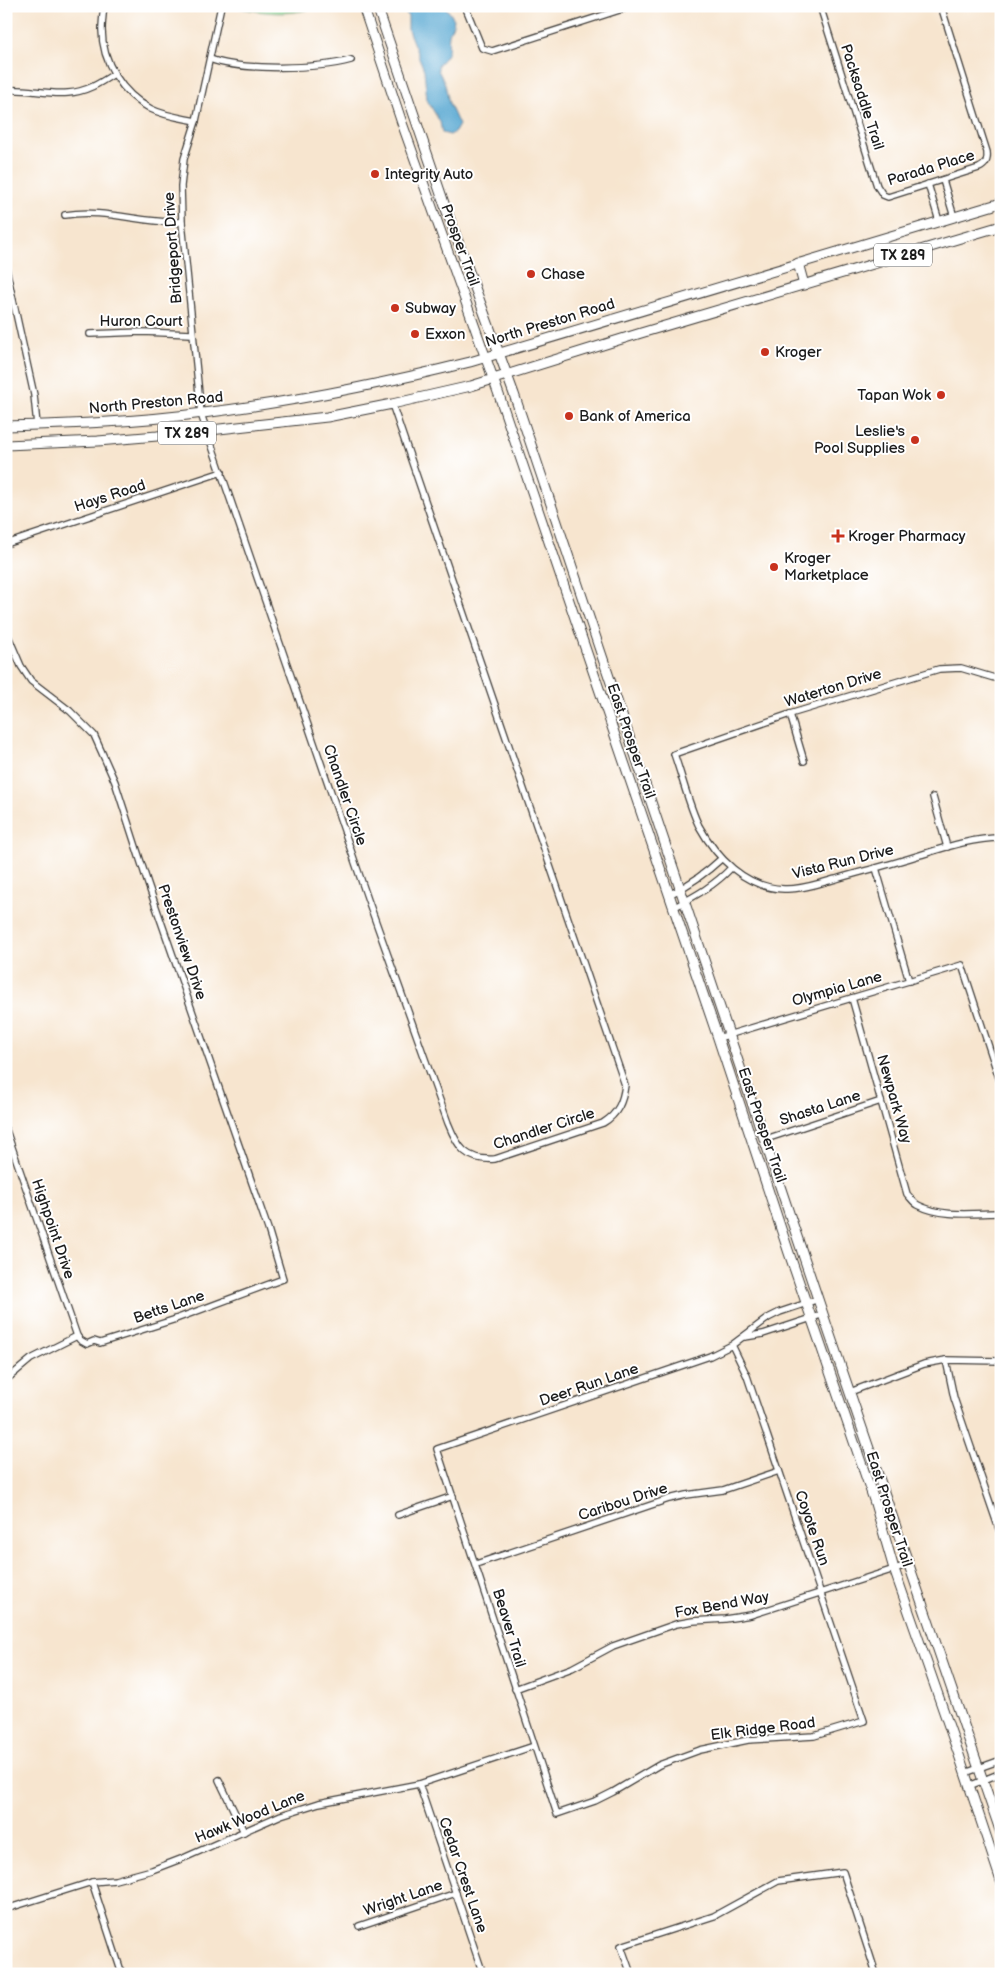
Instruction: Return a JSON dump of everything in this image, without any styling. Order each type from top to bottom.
[{"type":"main road","name":"Prosper Trail","points":[[363,6],[402,123],[493,378]]},
{"type":"main road","name":"Prosper Trail","points":[[377,6],[415,119],[507,374]]},
{"type":"main road","points":[[402,123],[415,119]]},
{"type":"main road","name":"North Preston Road","points":[[6,426],[112,422],[201,414],[364,387],[427,373],[1001,203]]},
{"type":"main road","name":"North Preston Road","points":[[6,445],[126,439],[327,417],[392,404],[472,386],[493,378],[1001,226]]},
{"type":"main road","points":[[798,263],[804,285]]},
{"type":"main road","name":"East Prosper Trail","points":[[507,374],[731,1034],[850,1392],[1001,1833]]},
{"type":"main road","name":"East Prosper Trail","points":[[493,378],[874,1500],[894,1569],[1001,1880]]},
{"type":"main road","points":[[559,576],[574,571]]},
{"type":"street","points":[[104,6],[102,30],[110,69],[135,99],[152,109],[196,121]]},
{"type":"street","name":"Bridgeport Drive","points":[[208,430],[201,414],[192,334],[182,222],[181,186],[184,159],[196,121],[221,6]]},
{"type":"street","points":[[465,6],[482,48],[492,51],[632,6]]},
{"type":"street","name":"Packsaddle Trail","points":[[820,6],[877,186],[883,195]]},
{"type":"street","name":"Parada Place","points":[[883,195],[888,197],[894,196],[979,168],[986,163],[987,152],[940,6]]},
{"type":"street","points":[[210,59],[221,63],[250,67],[334,65],[351,60]]},
{"type":"street","points":[[6,90],[21,88],[46,93],[68,94],[85,90],[114,74]]},
{"type":"street","points":[[943,180],[954,217]]},
{"type":"street","points":[[928,184],[939,221]]},
{"type":"street","points":[[65,215],[84,212],[148,221],[182,222]]},
{"type":"street","points":[[6,268],[33,390],[37,425]]},
{"type":"street","name":"Huron Court","points":[[90,334],[142,332],[192,334]]},
{"type":"street","name":"Chandler Circle","points":[[208,430],[368,900],[455,1140],[473,1158],[495,1160],[603,1123],[616,1114],[622,1102],[625,1085],[392,404]]},
{"type":"street","name":"Hays Road","points":[[6,544],[222,472]]},
{"type":"street","name":"Prestonview Drive","points":[[6,631],[21,666],[31,680],[70,711],[94,735],[115,782],[148,884],[268,1229],[283,1279],[272,1284]]},
{"type":"street","name":"Waterton Drive","points":[[674,754],[790,714],[939,669],[961,668],[1001,680]]},
{"type":"street","points":[[790,714],[804,761]]},
{"type":"street","name":"Vista Run Drive","points":[[674,754],[698,824],[721,859],[757,883],[783,889],[815,885],[947,847],[985,838],[1001,838]]},
{"type":"street","points":[[933,797],[947,847]]},
{"type":"street","points":[[669,895],[708,871],[721,859]]},
{"type":"street","points":[[673,908],[718,881],[732,868]]},
{"type":"street","points":[[876,868],[909,981]]},
{"type":"street","name":"Olympia Lane","points":[[718,1038],[962,966],[1001,1084]]},
{"type":"street","name":"Newpark Way","points":[[852,998],[907,1194],[916,1205],[930,1210],[954,1214],[1001,1213]]},
{"type":"street","name":"Shasta Lane","points":[[766,1139],[881,1101]]},
{"type":"street","name":"Highpoint Drive","points":[[6,1130],[77,1336]]},
{"type":"street","name":"Betts Lane","points":[[77,1336],[87,1344],[94,1341],[100,1343],[166,1322],[272,1284]]},
{"type":"street","name":"Deer Run Lane","points":[[437,1449],[682,1366],[732,1345],[768,1318],[819,1299]]},
{"type":"street","name":"Deer Run Lane","points":[[745,1337],[763,1334],[824,1314]]},
{"type":"street","points":[[6,1380],[32,1359],[77,1336]]},
{"type":"street","name":"Coyote Run","points":[[732,1345],[747,1376],[864,1721]]},
{"type":"street","points":[[850,1392],[924,1364],[946,1360],[1001,1361]]},
{"type":"street","points":[[946,1360],[954,1398],[1001,1535]]},
{"type":"street","name":"Beaver Trail","points":[[437,1449],[496,1625],[514,1689],[557,1814]]},
{"type":"street","name":"Caribou Drive","points":[[476,1564],[669,1499],[686,1494],[723,1490],[779,1471]]},
{"type":"street","points":[[398,1515],[453,1496]]},
{"type":"street","name":"Fox Bend Way","points":[[514,1689],[572,1668],[613,1646],[676,1624],[751,1615],[910,1564]]},
{"type":"street","name":"Elk Ridge Road","points":[[557,1814],[595,1801],[659,1766],[700,1750],[748,1740],[814,1736],[864,1721]]},
{"type":"street","name":"Hawk Wood Lane","points":[[6,1909],[92,1882],[116,1880],[152,1870],[282,1815],[319,1803],[419,1784],[534,1746]]},
{"type":"street","points":[[965,1773],[1001,1760]]},
{"type":"street","points":[[969,1786],[1001,1773]]},
{"type":"street","points":[[219,1780],[244,1832]]},
{"type":"street","name":"Cedar Crest Lane","points":[[419,1784],[484,1974]]},
{"type":"street","points":[[631,1974],[621,1946],[714,1916],[778,1881],[842,1872],[876,1974]]},
{"type":"street","points":[[92,1882],[122,1974]]},
{"type":"street","name":"Wright Lane","points":[[359,1926],[456,1893]]},
{"type":"green space","points":[[232,6],[319,6],[298,12],[276,13]]},
{"type":"water","points":[[403,6],[445,6],[454,19],[449,35],[448,51],[438,65],[449,103],[459,125],[455,132],[450,135],[442,133],[440,122],[427,100],[424,70],[408,30],[408,17]]},
{"type":"place","name":"Integrity Auto","points":[[375,174]]},
{"type":"place","name":"Chase","points":[[531,274]]},
{"type":"place","name":"Subway","points":[[395,308]]},
{"type":"place","name":"Exxon","points":[[415,334]]},
{"type":"place","name":"Kroger","points":[[765,352]]},
{"type":"place","name":"Tapan Wok","points":[[941,395]]},
{"type":"place","name":"Bank of America","points":[[569,416]]},
{"type":"place","name":"Leslie's Pool Supplies","points":[[915,440]]},
{"type":"place","name":"Kroger Pharmacy","points":[[838,536]]},
{"type":"place","name":"Kroger Marketplace","points":[[774,567]]}]
